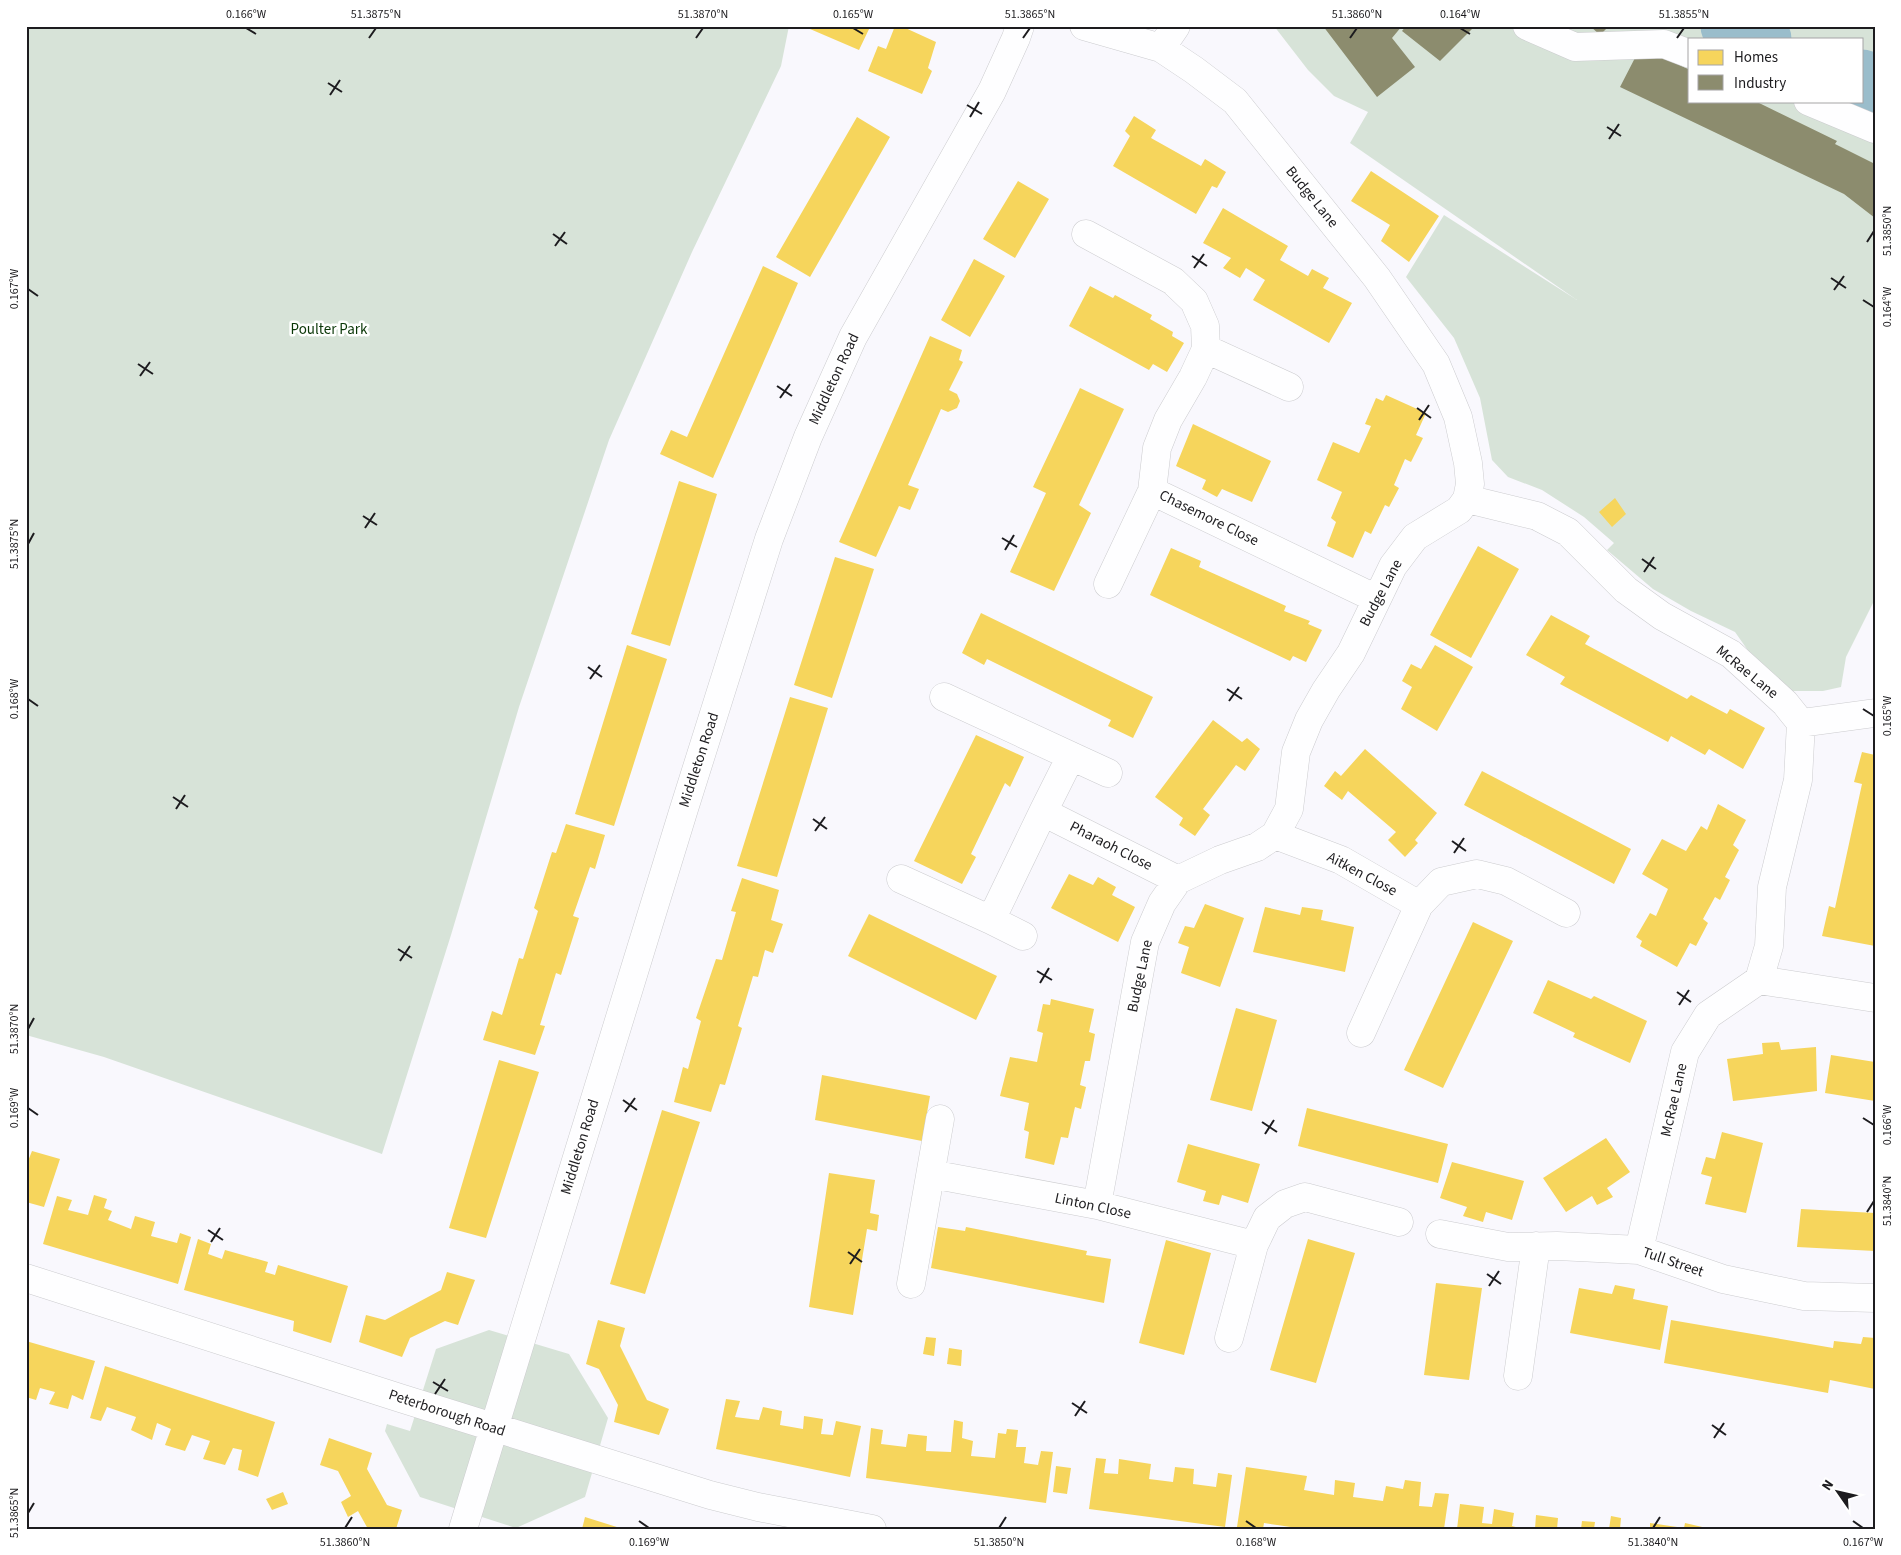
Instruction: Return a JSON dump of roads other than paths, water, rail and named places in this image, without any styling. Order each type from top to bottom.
[{"type":"street","name":"Middleton Road","points":[[463,1529],[683,812],[769,539],[808,437],[853,337],[992,91],[1020,26]]},
{"type":"street","name":"Budge Lane","points":[[1084,26],[1168,37],[1194,70],[1235,101],[1377,278],[1436,364],[1458,417],[1468,463],[1470,484],[1467,499],[1459,510],[1416,537],[1393,566],[1351,653],[1326,690],[1309,720],[1296,752],[1289,809],[1275,835],[1257,847],[1220,860],[1178,880],[1162,903],[1145,942],[1097,1205]]},
{"type":"street","points":[[1527,26],[1575,47],[1664,44],[1688,53]]},
{"type":"street","points":[[1810,102],[1875,130]]},
{"type":"street","name":"Chasemore Close","points":[[1086,234],[1174,281],[1194,301],[1205,326],[1206,349],[1193,377],[1165,427],[1157,448],[1152,491],[1377,599]]},
{"type":"street","points":[[1206,349],[1289,387]]},
{"type":"street","points":[[1108,584],[1152,491]]},
{"type":"street","name":"McRae Lane","points":[[1467,499],[1537,516],[1568,532],[1626,590],[1662,616],[1731,654],[1785,703],[1800,723]]},
{"type":"street","points":[[944,697],[1108,774]]},
{"type":"street","points":[[1875,713],[1800,723],[1798,780],[1772,887],[1769,946],[1759,980],[1875,998]]},
{"type":"street","points":[[990,920],[1071,756]]},
{"type":"street","name":"Pharaoh Close","points":[[1044,812],[1178,880]]},
{"type":"street","name":"Aitken Close","points":[[1275,835],[1341,860],[1420,904]]},
{"type":"street","points":[[1361,1033],[1420,904],[1442,882],[1477,874],[1506,881],[1566,913]]},
{"type":"street","points":[[901,879],[1023,936]]},
{"type":"street","name":"McRae Lane","points":[[1639,1250],[1686,1052],[1708,1016],[1759,980]]},
{"type":"street","points":[[911,1284],[940,1119]]},
{"type":"street","name":"Linton Close","points":[[930,1174],[1097,1205],[1254,1244]]},
{"type":"street","points":[[1230,1338],[1254,1244],[1267,1218],[1285,1204],[1305,1197],[1399,1222]]},
{"type":"street","name":"Tull Street","points":[[1440,1234],[1508,1247],[1536,1246],[1639,1250],[1723,1279],[1804,1296],[1875,1298]]},
{"type":"street","points":[[1518,1376],[1536,1246]]},
{"type":"street","name":"Peterborough Road","points":[[26,1278],[710,1495],[758,1507],[872,1529]]},
{"type":"waterway","points":[[1730,26],[1760,38]]},
{"type":"waterway","points":[[1864,80],[1875,84]]},
{"type":"park label","name":"Poulter Park","points":[[329,329]]}]
